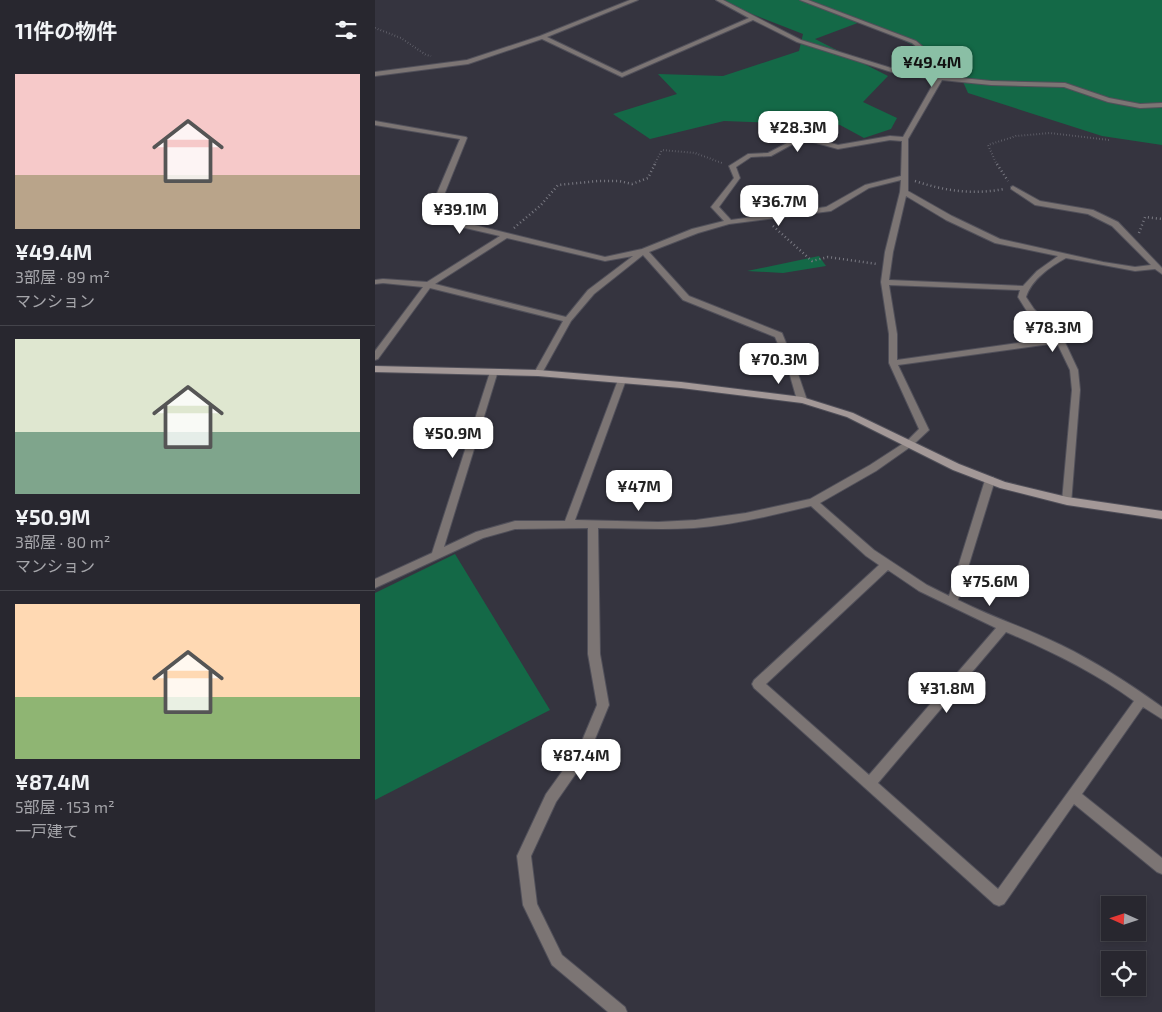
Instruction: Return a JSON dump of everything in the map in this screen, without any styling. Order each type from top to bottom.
[{"type":"street","points":[[375,74],[468,62],[542,37],[635,0]]},
{"type":"street","points":[[719,0],[799,41],[903,74],[991,83],[1065,85],[1108,100],[1140,106],[1162,105]]},
{"type":"street","points":[[803,0],[914,42],[925,52],[940,78]]},
{"type":"street","points":[[542,37],[622,76],[753,18]]},
{"type":"street","points":[[375,584],[480,535],[515,525],[593,524],[658,526],[696,524],[746,517],[813,502],[873,468],[910,443],[924,430],[893,363],[893,334],[885,282],[889,252],[905,192],[905,139],[940,78]]},
{"type":"street","points":[[375,123],[465,138],[436,205],[447,221],[605,259],[644,251],[695,231],[729,222],[828,210],[867,186],[905,177]]},
{"type":"street","points":[[729,222],[715,207],[737,178],[732,166],[750,156],[769,155],[789,144],[809,139],[838,147],[890,138],[905,139]]},
{"type":"street","points":[[1013,188],[1038,203],[1090,212],[1115,224],[1155,267],[1162,272]]},
{"type":"street","points":[[905,192],[949,218],[998,240],[1103,264],[1135,268],[1155,267]]},
{"type":"street","points":[[375,356],[428,285],[506,235]]},
{"type":"street","points":[[538,373],[568,320],[591,292],[644,251]]},
{"type":"street","points":[[644,251],[686,298],[779,335],[802,400]]},
{"type":"street","points":[[1067,255],[1050,263],[1023,288],[1022,298],[1031,311],[1060,340],[1075,370],[1067,501]]},
{"type":"street","points":[[375,282],[428,285],[568,320]]},
{"type":"street","points":[[885,282],[1023,288]]},
{"type":"street","points":[[893,363],[1060,340]]},
{"type":"street","points":[[375,369],[538,373],[681,385],[802,400],[850,415],[956,467],[990,480],[1067,501],[1162,515]]},
{"type":"street","points":[[437,554],[494,371]]},
{"type":"street","points":[[569,524],[622,380]]},
{"type":"street","points":[[952,602],[990,480]]},
{"type":"street","points":[[813,502],[870,553],[923,588],[1004,627],[1056,648],[1117,682],[1162,714]]},
{"type":"street","points":[[593,524],[594,654],[603,706],[584,752],[551,798],[524,856],[529,905],[557,960],[620,1012]]},
{"type":"street","points":[[886,565],[758,684],[999,899],[1141,699]]},
{"type":"street","points":[[870,783],[1004,627]]},
{"type":"street","points":[[1073,795],[1162,867]]},
{"type":"path","points":[[375,28],[401,38],[426,55],[434,56]]},
{"type":"path","points":[[905,177],[938,189],[987,193],[1013,188],[999,169],[988,145],[1016,136],[1050,133],[1109,140]]},
{"type":"path","points":[[506,235],[541,205],[558,185],[598,181],[619,181],[632,184],[648,178],[662,150],[695,153],[732,166]]},
{"type":"path","points":[[763,218],[812,261],[828,257],[888,266]]},
{"type":"path","points":[[1134,245],[1145,218],[1162,219]]},
{"type":"green space","points":[[716,0],[1162,0],[1162,145],[1102,136],[968,93],[956,66],[863,21],[815,39],[888,76],[863,102],[897,118],[891,129],[864,138],[840,125],[724,121],[650,139],[613,114],[677,94],[658,74],[723,76],[799,51],[803,34]]},
{"type":"green space","points":[[819,256],[826,266],[783,273],[747,271]]},
{"type":"green space","points":[[455,554],[550,710],[375,800],[375,593]]}]
